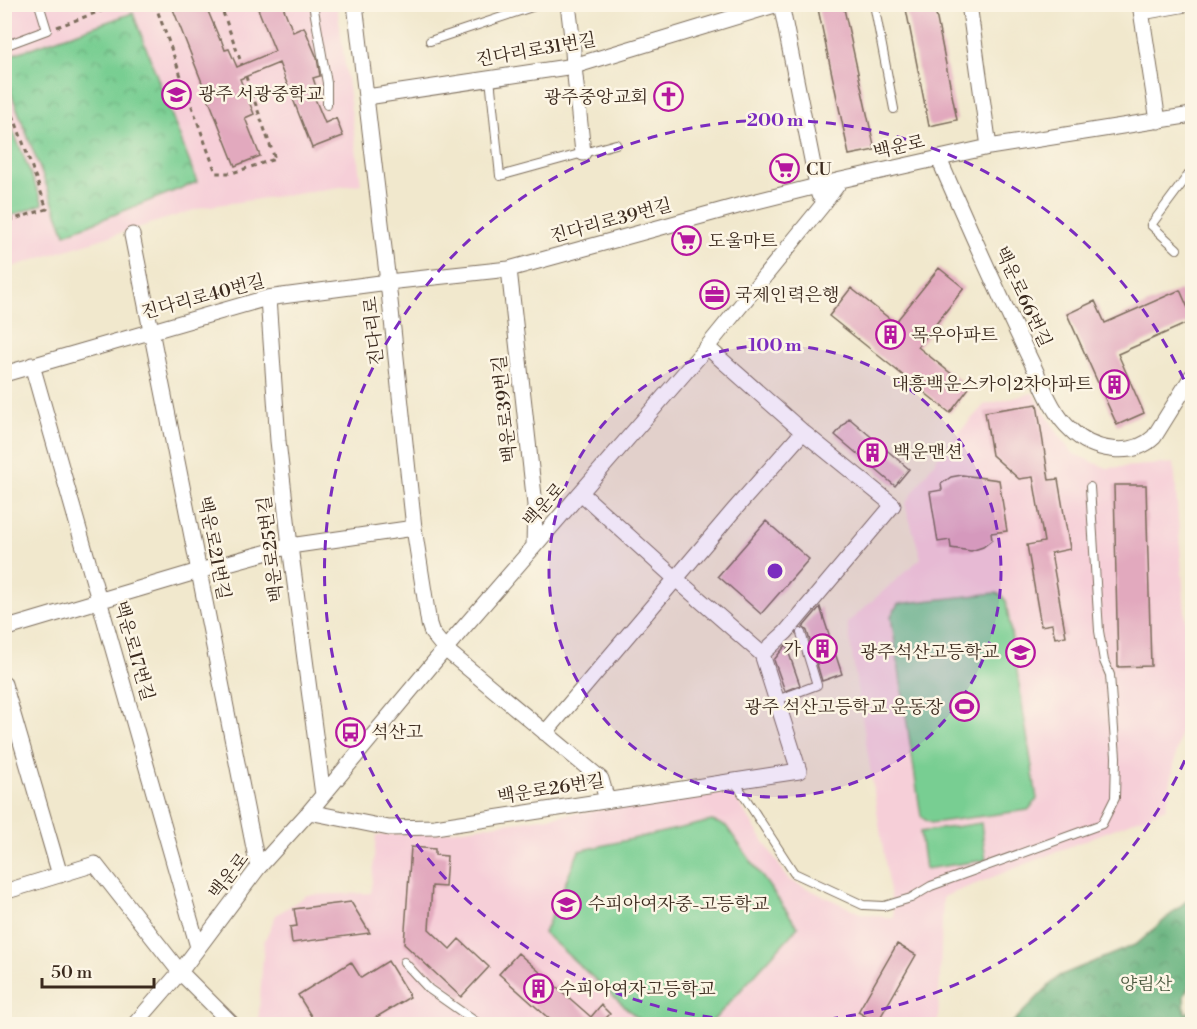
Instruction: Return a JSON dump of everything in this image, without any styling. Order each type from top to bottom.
[{"type":"street","points":[[568,4],[584,153]]},
{"type":"street","points":[[779,4],[821,207]]},
{"type":"street","name":"진다리로31번길","points":[[367,97],[574,66],[779,4]]},
{"type":"street","points":[[969,4],[989,147]]},
{"type":"street","points":[[1158,121],[1141,8],[1186,4]]},
{"type":"street","name":"진다리로","points":[[359,6],[414,528],[429,624],[432,633],[445,649],[601,779],[607,800]]},
{"type":"street","name":"백운로","points":[[135,1024],[180,972],[258,868],[309,812],[534,545],[707,347],[841,180],[989,147],[1192,115]]},
{"type":"street","name":"백운로66번길","points":[[939,159],[1028,355],[1057,414],[1072,431],[1089,442],[1109,448],[1125,450],[1141,447],[1154,436],[1192,376]]},
{"type":"street","name":"진다리로39번길","points":[[388,282],[509,269],[841,180]]},
{"type":"street","name":"백운로21번길","points":[[132,235],[258,868]]},
{"type":"street","name":"백운로39번길","points":[[509,269],[535,505],[534,545]]},
{"type":"street","name":"진다리로40번길","points":[[4,374],[268,298],[388,282]]},
{"type":"street","name":"백운로25번길","points":[[268,298],[278,441],[323,795]]},
{"type":"street","points":[[707,347],[803,432],[892,505],[786,632],[762,654]]},
{"type":"street","name":"백운로17번길","points":[[32,365],[198,947]]},
{"type":"street","points":[[544,733],[803,432]]},
{"type":"street","points":[[581,493],[762,654],[777,700]]},
{"type":"street","points":[[4,629],[290,546],[414,528]]},
{"type":"street","points":[[4,684],[60,875]]},
{"type":"street","name":"백운로26번길","points":[[309,812],[389,828],[435,827],[799,771],[777,700]]},
{"type":"street","points":[[4,892],[95,864],[180,972],[232,1024]]},
{"type":"lane","points":[[313,4],[327,83],[327,105]]},
{"type":"lane","points":[[430,41],[541,4]]},
{"type":"lane","points":[[874,4],[894,109]]},
{"type":"lane","points":[[4,46],[47,30],[41,5]]},
{"type":"lane","points":[[490,78],[500,176],[616,144]]},
{"type":"lane","points":[[1177,249],[1151,225],[1192,170]]},
{"type":"lane","points":[[735,782],[794,873],[863,905],[884,906],[910,898],[931,886],[1102,824],[1115,798],[1116,757],[1110,675],[1104,662],[1099,631],[1090,487]]},
{"type":"lane","points":[[777,700],[818,684],[801,633]]},
{"type":"lane","points":[[404,962],[429,989],[479,1024]]},
{"type":"path","points":[[47,30],[120,4]]},
{"type":"path","points":[[155,4],[216,173],[232,173],[275,159],[246,77]]},
{"type":"path","points":[[220,4],[242,65]]},
{"type":"path","points":[[4,90],[47,209],[4,222]]},
{"type":"shaded area","name":"광주 서광중학교","points":[[5,5],[337,5],[361,184],[204,207],[5,269]]},
{"type":"shaded area","points":[[1033,393],[1059,435],[1074,454],[1107,468],[1174,463],[1190,681],[1166,808],[943,897],[938,1024],[258,1024],[264,942],[276,915],[307,895],[371,893],[376,835],[436,833],[731,791],[789,880],[860,913],[894,918],[847,623],[921,558],[905,504],[942,451],[984,405]]},
{"type":"green space","points":[[133,13],[197,182],[65,234],[5,77],[5,57]]},
{"type":"green space","points":[[12,128],[43,204],[5,218],[5,131]]},
{"type":"green space","name":"광주 석산고등학교 운동장","points":[[996,593],[1006,601],[1037,799],[1028,810],[931,823],[921,816],[891,616],[898,604]]},
{"type":"green space","points":[[712,821],[726,826],[798,927],[710,1024],[644,1024],[544,933],[579,851]]},
{"type":"green space","points":[[981,823],[986,860],[925,869],[920,832]]},
{"type":"green space","name":"양림산","points":[[1192,896],[1192,980],[1184,996],[1185,1014],[1192,1010],[1192,1024],[1011,1024],[1059,976],[1137,944]]},
{"type":"building","points":[[171,4],[205,4],[225,50],[229,49],[237,67],[275,51],[256,4],[282,4],[293,32],[304,27],[317,58],[320,76],[313,78],[316,87],[311,89],[325,123],[336,118],[343,136],[312,148],[279,63],[240,79],[254,114],[245,118],[260,156],[235,166]]},
{"type":"building","points":[[817,4],[843,4],[875,150],[849,155]]},
{"type":"building","points":[[905,4],[934,4],[957,120],[929,126]]},
{"type":"building","name":"목우아파트","points":[[939,268],[964,288],[918,347],[969,388],[950,413],[829,316],[851,288],[895,323]]},
{"type":"building","name":"대흥백운스카이2차아파트","points":[[1180,290],[1192,321],[1118,354],[1144,413],[1117,425],[1067,314],[1095,301],[1105,323]]},
{"type":"building","points":[[1037,404],[1049,480],[1058,479],[1070,549],[1051,553],[1066,636],[1055,638],[1052,624],[1041,626],[1027,545],[1044,542],[1033,477],[1019,479],[992,455],[985,412]]},
{"type":"building","name":"백운맨션","points":[[849,418],[909,469],[895,486],[835,435]]},
{"type":"building","points":[[962,475],[999,480],[1007,531],[991,533],[992,540],[983,547],[971,551],[951,548],[950,540],[938,542],[930,492],[942,490],[941,484],[951,477]]},
{"type":"building","points":[[1114,485],[1146,485],[1151,666],[1118,667]]},
{"type":"building","points":[[766,521],[809,559],[761,614],[718,576]]},
{"type":"building","name":"가","points":[[820,607],[842,674],[822,681],[807,631],[803,627]]},
{"type":"building","points":[[786,645],[800,685],[785,691],[774,660]]},
{"type":"building","points":[[411,847],[435,849],[435,855],[447,856],[445,887],[432,886],[429,929],[450,949],[459,939],[489,967],[461,997],[404,944]]},
{"type":"building","points":[[351,902],[370,933],[292,943],[290,927],[297,926],[294,909]]},
{"type":"building","points":[[897,944],[916,955],[877,1023],[858,1012]]},
{"type":"building","name":"수피아여자고등학교","points":[[518,953],[591,1017],[601,1005],[610,1014],[600,1024],[555,1024],[499,974]]},
{"type":"building","points":[[388,961],[410,997],[365,1024],[316,1024],[298,995],[351,962],[361,978]]},
{"type":"place","name":"광주 서광중학교","points":[[177,94]]},
{"type":"place","name":"광주중앙교회","points":[[669,97]]},
{"type":"place","name":"CU","points":[[785,169]]},
{"type":"place","name":"도울마트","points":[[687,241]]},
{"type":"place","name":"국제인력은행","points":[[714,295]]},
{"type":"place","name":"목우아파트","points":[[890,335]]},
{"type":"place","name":"대흥백운스카이2차아파트","points":[[1114,384]]},
{"type":"place","name":"백운맨션","points":[[872,452]]},
{"type":"place","name":"가","points":[[822,649]]},
{"type":"place","name":"광주석산고등학교","points":[[1020,652]]},
{"type":"place","name":"광주 석산고등학교 운동장","points":[[964,707]]},
{"type":"place","name":"석산고","points":[[350,732]]},
{"type":"place","name":"수피아여자중-고등학교","points":[[567,904]]},
{"type":"place","name":"수피아여자고등학교","points":[[538,989]]}]
